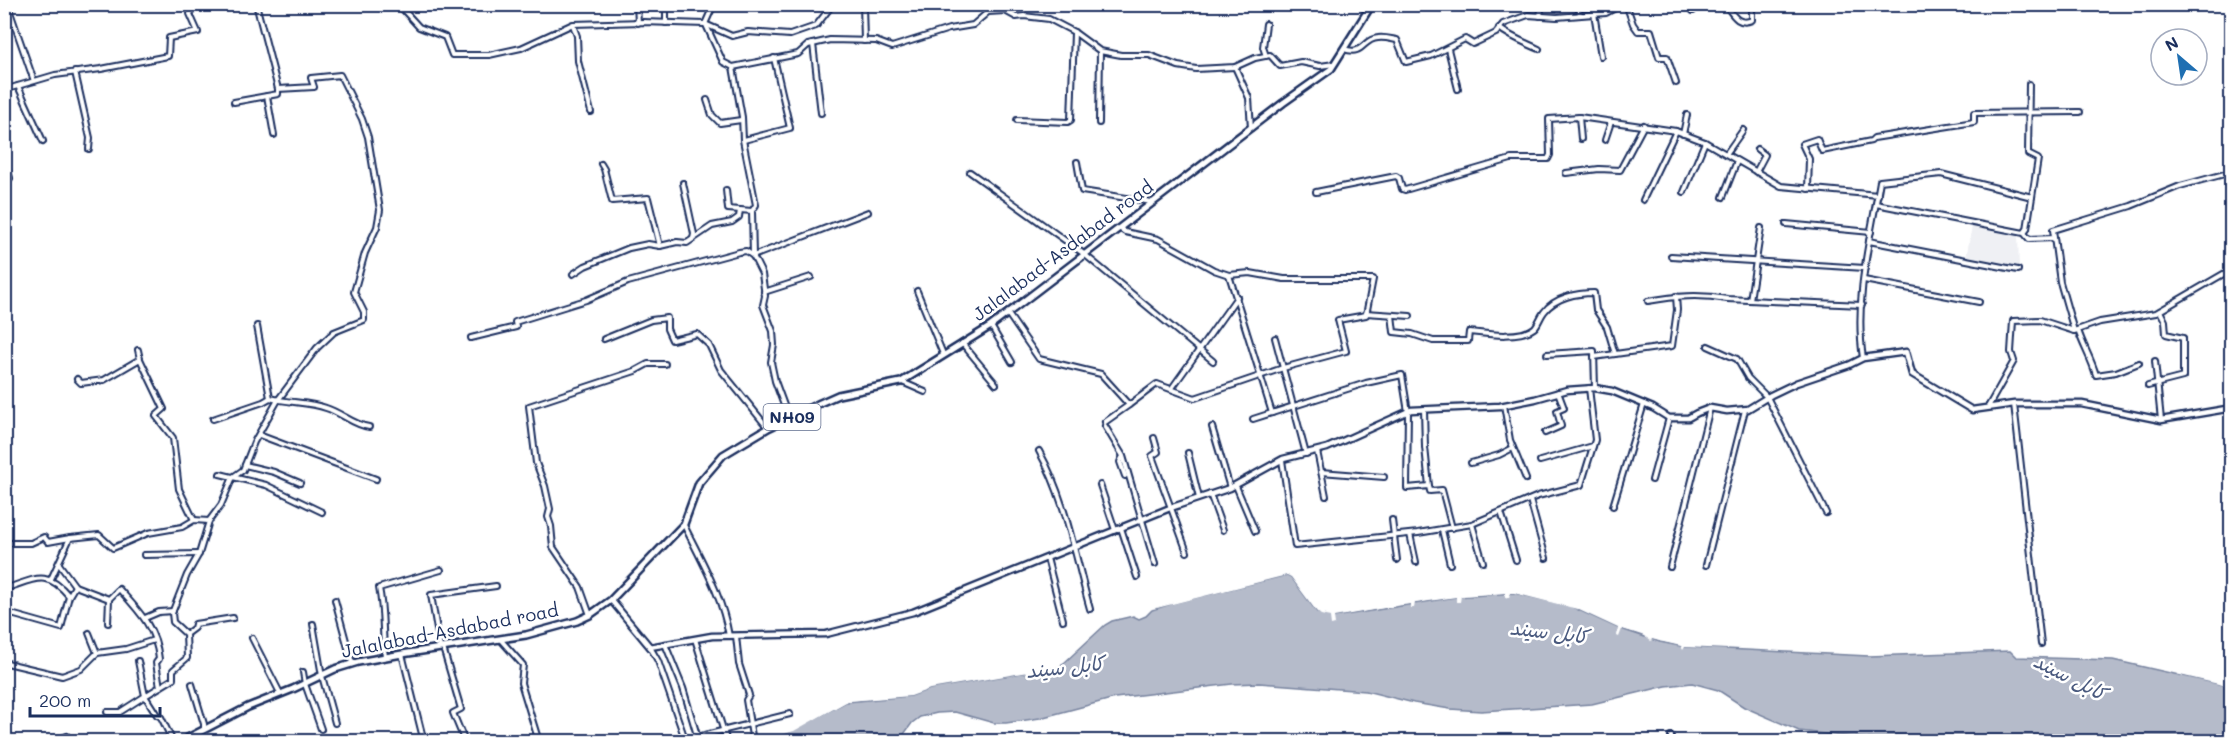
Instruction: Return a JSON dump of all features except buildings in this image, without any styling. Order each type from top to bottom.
[{"type":"main road","name":"Jalalabad-Asdabad road","points":[[180,741],[280,693],[352,664],[441,647],[526,635],[577,621],[590,615],[611,600],[684,524],[693,498],[706,472],[723,455],[768,428],[838,395],[901,382],[991,326],[1152,202],[1331,69],[1372,4]]},
{"type":"street","points":[[4,90],[75,72],[168,56],[169,38],[198,32],[190,14],[195,4]]},
{"type":"street","points":[[234,102],[278,94],[256,4]]},
{"type":"street","points":[[398,4],[419,27],[445,37],[452,55],[489,55],[521,48],[573,24],[705,24],[732,36],[748,32],[790,35],[816,26],[833,4]]},
{"type":"street","points":[[637,4],[638,23]]},
{"type":"street","points":[[666,4],[666,23]]},
{"type":"street","points":[[714,4],[705,24],[723,62],[733,68],[798,54],[813,44],[830,40],[876,41],[892,47],[973,25],[987,12],[1005,11],[1016,17],[1049,19],[1074,32],[1100,51],[1121,55],[1149,55],[1172,65],[1196,69],[1235,67],[1255,58],[1273,55],[1280,66],[1300,62],[1320,66],[1334,64]]},
{"type":"street","points":[[863,4],[864,41]]},
{"type":"street","points":[[1540,16],[1542,4]]},
{"type":"street","points":[[1577,4],[1580,14]]},
{"type":"street","points":[[1596,4],[1594,13],[1601,56]]},
{"type":"street","points":[[1344,49],[1354,52],[1369,40],[1378,38],[1397,40],[1406,62],[1431,56],[1465,39],[1473,44],[1496,33],[1503,24],[1528,15],[1557,17],[1594,13],[1611,11],[1624,4],[1636,28],[1640,32],[1651,31],[1659,57],[1667,57],[1676,83]]},
{"type":"street","points":[[1692,4],[1693,11]]},
{"type":"street","points":[[1725,4],[1737,20],[1742,22],[1752,20],[1752,4]]},
{"type":"street","points":[[9,9],[34,81]]},
{"type":"street","points":[[573,24],[577,36],[578,61],[591,112]]},
{"type":"street","points":[[1266,24],[1263,47],[1266,56]]},
{"type":"street","points":[[1499,28],[1514,39],[1522,40],[1539,50]]},
{"type":"street","points":[[1017,120],[1071,120],[1074,32]]},
{"type":"street","points":[[813,44],[821,113]]},
{"type":"street","points":[[1448,49],[1458,88]]},
{"type":"street","points":[[1099,123],[1100,51]]},
{"type":"street","points":[[743,140],[790,128],[774,58]]},
{"type":"street","points":[[1235,67],[1249,98],[1251,128]]},
{"type":"street","points":[[733,68],[743,140],[756,205],[752,211],[753,256],[762,274],[763,305],[773,331],[774,345],[771,362],[775,381],[789,419]]},
{"type":"street","points":[[75,72],[90,138],[89,149]]},
{"type":"street","points":[[107,712],[120,712],[173,679],[173,670],[187,658],[186,634],[173,622],[172,613],[187,575],[199,554],[209,521],[221,505],[233,477],[243,470],[247,456],[278,400],[305,363],[334,332],[364,320],[364,312],[354,292],[365,253],[377,227],[380,210],[368,137],[362,119],[340,75],[311,78],[314,87],[278,88]]},
{"type":"street","points":[[2024,233],[2027,229],[2038,159],[2028,154],[2029,84]]},
{"type":"street","points":[[18,86],[43,141]]},
{"type":"street","points":[[267,96],[274,135]]},
{"type":"street","points":[[707,100],[712,115],[720,123],[741,120]]},
{"type":"street","points":[[1808,189],[1809,159],[1802,144],[1809,142],[1817,140],[1822,151],[1871,141],[1874,138],[1974,122],[1974,113],[2080,112]]},
{"type":"street","points":[[1683,134],[1687,115]]},
{"type":"street","points":[[1316,192],[1396,176],[1399,178],[1402,189],[1405,190],[1511,159],[1548,159],[1550,155],[1549,118],[1580,117],[1676,131],[1705,142],[1781,186],[1878,195]]},
{"type":"street","points":[[1580,117],[1581,139]]},
{"type":"street","points":[[1605,140],[1611,122]]},
{"type":"street","points":[[1566,173],[1599,169],[1620,170],[1644,125]]},
{"type":"street","points":[[1726,154],[1743,130]]},
{"type":"street","points":[[1643,200],[1676,131]]},
{"type":"street","points":[[1684,192],[1705,142]]},
{"type":"street","points":[[1756,172],[1765,155],[1757,149]]},
{"type":"street","points":[[4,159],[10,178]]},
{"type":"street","points":[[1723,197],[1737,161]]},
{"type":"street","points":[[1077,162],[1082,191],[1152,202]]},
{"type":"street","points":[[601,164],[612,201],[648,198],[660,246]]},
{"type":"street","points":[[970,172],[1084,254],[1213,361]]},
{"type":"street","points":[[2139,363],[2116,372],[2096,375],[2091,359],[2076,330],[2060,282],[2053,230],[2131,206],[2180,186],[2232,172]]},
{"type":"street","points":[[1863,358],[1859,332],[1865,268],[1880,181],[1941,174],[2032,197]]},
{"type":"street","points":[[683,183],[694,234],[693,240]]},
{"type":"street","points":[[726,190],[728,209],[752,211]]},
{"type":"street","points":[[1876,204],[2024,233],[2029,239],[2054,238]]},
{"type":"street","points":[[573,274],[585,266],[629,248],[648,244],[660,246],[677,242],[687,243],[712,226],[732,222],[739,217],[740,210]]},
{"type":"street","points":[[753,256],[868,212]]},
{"type":"street","points":[[1786,224],[1871,232]]},
{"type":"street","points":[[1119,228],[1125,232],[1158,239],[1214,270],[1229,275],[1250,273],[1284,279],[1373,279],[1366,313]]},
{"type":"street","points":[[1750,300],[1761,228]]},
{"type":"street","points":[[1869,242],[2018,270]]},
{"type":"street","points":[[471,338],[516,327],[515,322],[586,300],[628,282],[739,252],[746,251],[753,256]]},
{"type":"street","points":[[1671,256],[1865,268]]},
{"type":"street","points":[[1987,408],[2014,361],[2010,352],[2013,321],[2040,320],[2076,330],[2100,322],[2156,314],[2232,269]]},
{"type":"street","points":[[1229,275],[1272,412]]},
{"type":"street","points":[[764,292],[811,277]]},
{"type":"street","points":[[1864,280],[1979,302]]},
{"type":"street","points":[[917,291],[943,354]]},
{"type":"street","points":[[1392,315],[1394,332],[1412,334],[1433,341],[1468,341],[1469,332],[1508,336],[1533,328],[1545,310],[1558,300],[1580,293],[1594,293],[1596,310],[1607,327],[1615,354]]},
{"type":"street","points":[[1648,301],[1676,296],[1705,295],[1726,299],[1862,305]]},
{"type":"street","points":[[1594,357],[1672,346],[1676,296]]},
{"type":"street","points":[[1172,388],[1237,297]]},
{"type":"street","points":[[2148,386],[2183,377],[2183,338],[2166,334],[2165,321],[2160,311]]},
{"type":"street","points":[[1140,520],[1155,564],[1120,462],[1123,456],[1105,424],[1157,384],[1195,398],[1283,368],[1346,351],[1338,320],[1366,315],[1366,313],[1410,316]]},
{"type":"street","points":[[1008,314],[1039,359],[1101,374],[1130,405]]},
{"type":"street","points":[[604,339],[651,320],[667,318],[667,329],[672,340],[698,334],[709,345],[721,370],[768,428]]},
{"type":"street","points":[[257,326],[270,398]]},
{"type":"street","points":[[991,326],[1012,362]]},
{"type":"street","points":[[1275,338],[1306,454]]},
{"type":"street","points":[[962,343],[996,384]]},
{"type":"street","points":[[1708,346],[1737,359],[1748,378],[1767,397],[1826,513]]},
{"type":"street","points":[[138,350],[164,410],[156,416],[173,438],[179,489],[194,520]]},
{"type":"street","points":[[1282,460],[1295,546],[1410,534],[1472,524],[1530,500],[1581,485],[1595,440],[1592,388],[1594,351],[1546,354]]},
{"type":"street","points":[[650,647],[729,636],[826,634],[913,612],[1170,508],[1236,486],[1282,460],[1327,448],[1408,412],[1424,409],[1504,405],[1558,392],[1592,388],[1612,391],[1644,404],[1669,418],[1688,418],[1710,408],[1727,411],[1745,410],[1796,383],[1863,358],[1906,352],[1912,374],[1972,410],[2014,404],[2082,404],[2161,420],[2232,408]]},
{"type":"street","points":[[76,380],[81,383],[104,380],[140,359]]},
{"type":"street","points":[[2155,361],[2161,420]]},
{"type":"street","points":[[590,615],[580,587],[553,547],[548,517],[550,509],[545,486],[536,464],[529,406],[635,371],[648,364],[665,364]]},
{"type":"street","points":[[1253,419],[1366,382],[1402,375],[1408,412],[1407,488],[1429,486]]},
{"type":"street","points":[[901,382],[925,392]]},
{"type":"street","points":[[1545,433],[1561,426],[1557,411],[1564,408],[1558,392]]},
{"type":"street","points":[[213,419],[270,398],[302,405],[317,405],[332,410],[360,426],[369,427]]},
{"type":"street","points":[[1613,506],[1644,404]]},
{"type":"street","points":[[2014,404],[2041,644]]},
{"type":"street","points":[[1504,405],[1513,448],[1526,479]]},
{"type":"street","points":[[1670,567],[1710,408]]},
{"type":"street","points":[[1424,409],[1430,491],[1442,490],[1452,528]]},
{"type":"street","points":[[1706,565],[1745,410]]},
{"type":"street","points":[[1652,480],[1669,418]]},
{"type":"street","points":[[1212,428],[1230,488]]},
{"type":"street","points":[[259,434],[376,479]]},
{"type":"street","points":[[1154,438],[1158,452],[1152,456],[1187,552]]},
{"type":"street","points":[[1540,461],[1593,446]]},
{"type":"street","points":[[1471,463],[1499,455],[1513,448]]},
{"type":"street","points":[[1039,451],[1051,474],[1090,609]]},
{"type":"street","points":[[1317,451],[1326,496]]},
{"type":"street","points":[[1188,453],[1199,498]]},
{"type":"street","points":[[245,465],[274,472],[300,483]]},
{"type":"street","points":[[1321,472],[1384,477]]},
{"type":"street","points":[[220,474],[266,485],[322,512]]},
{"type":"street","points":[[1100,485],[1137,577]]},
{"type":"street","points":[[1236,486],[1256,531]]},
{"type":"street","points":[[1210,494],[1223,530]]},
{"type":"street","points":[[1530,500],[1546,558]]},
{"type":"street","points":[[1501,512],[1516,560]]},
{"type":"street","points":[[4,543],[31,543],[44,537],[48,542],[99,535],[113,548],[134,538],[182,527],[194,520],[209,521]]},
{"type":"street","points":[[1392,520],[1398,560]]},
{"type":"street","points":[[684,524],[714,584],[729,636]]},
{"type":"street","points":[[1472,524],[1483,562]]},
{"type":"street","points":[[1442,529],[1449,564]]},
{"type":"street","points":[[1410,534],[1416,562]]},
{"type":"street","points":[[51,579],[70,538]]},
{"type":"street","points":[[144,555],[199,554]]},
{"type":"street","points":[[1047,558],[1063,620]]},
{"type":"street","points":[[59,564],[75,586],[109,599]]},
{"type":"street","points":[[386,657],[383,642],[384,611],[379,588],[441,570]]},
{"type":"street","points":[[4,589],[35,578],[51,579],[69,596]]},
{"type":"street","points":[[4,612],[61,628],[69,596],[75,586]]},
{"type":"street","points":[[465,741],[453,713],[461,709],[441,647],[431,595],[496,586]]},
{"type":"street","points":[[108,622],[109,599],[119,589],[146,618],[158,651],[159,659],[156,663],[160,687]]},
{"type":"street","points":[[335,600],[352,664]]},
{"type":"street","points":[[611,600],[650,647],[685,739]]},
{"type":"street","points":[[146,618],[159,612],[174,611]]},
{"type":"street","points":[[186,634],[194,628],[195,624],[233,618]]},
{"type":"street","points":[[313,624],[322,676],[335,723]]},
{"type":"street","points":[[89,633],[97,653]]},
{"type":"street","points":[[736,636],[739,664],[749,695],[746,700],[753,741]]},
{"type":"street","points":[[252,638],[280,693]]},
{"type":"street","points":[[500,638],[522,666],[522,683],[539,741]]},
{"type":"street","points":[[695,639],[727,741]]},
{"type":"street","points":[[7,663],[62,676],[81,669],[97,653],[126,649],[154,640]]},
{"type":"street","points":[[665,644],[683,688],[698,739]]},
{"type":"street","points":[[402,654],[424,741]]},
{"type":"street","points":[[138,661],[145,696],[157,715],[161,717],[173,741]]},
{"type":"street","points":[[303,672],[321,729]]},
{"type":"street","points":[[192,684],[204,730]]},
{"type":"street","points":[[677,741],[698,739],[724,729],[790,714]]},
{"type":"street","points":[[53,741],[67,736]]},
{"type":"shaded area","points":[[1972,226],[2018,236],[2019,268],[1966,258]]},
{"type":"water","name":"کابل سيند","points":[[1287,575],[1291,577],[1317,612],[1334,617],[1456,597],[1514,593],[1570,606],[1618,628],[1660,642],[1685,647],[1869,656],[2010,651],[2016,657],[2113,660],[2232,687],[2231,742],[1910,742],[1908,738],[1886,741],[1799,731],[1744,707],[1718,690],[1692,683],[1666,686],[1592,704],[1481,711],[1414,703],[1366,691],[1259,683],[1232,684],[1115,698],[1040,718],[1006,723],[994,723],[955,712],[937,713],[920,717],[912,723],[899,741],[764,742],[782,736],[846,702],[911,696],[930,689],[1057,667],[1112,621],[1133,616],[1139,619],[1152,610],[1174,603]]},
{"type":"pier","points":[[1288,572],[1326,614],[1454,594],[1514,590],[1571,604],[1619,625],[1672,642],[1728,646],[1728,649],[1685,647],[1683,650],[1681,646],[1652,639],[1651,641],[1641,634],[1622,629],[1619,637],[1617,636],[1618,628],[1577,609],[1514,593],[1510,593],[1509,598],[1505,597],[1505,593],[1461,596],[1460,602],[1456,602],[1456,597],[1415,603],[1414,608],[1410,608],[1410,604],[1400,605],[1334,617],[1335,624],[1331,625],[1330,617],[1317,612],[1291,577],[1287,575],[1149,610],[1182,599]]},
{"type":"pier","points":[[1060,662],[1061,665],[1057,667],[930,689],[911,696],[848,701],[794,731],[761,742],[763,739],[793,728],[847,698],[910,693],[930,686]]},
{"type":"pier","points":[[2180,672],[2232,684],[2231,687],[2176,674]]}]
